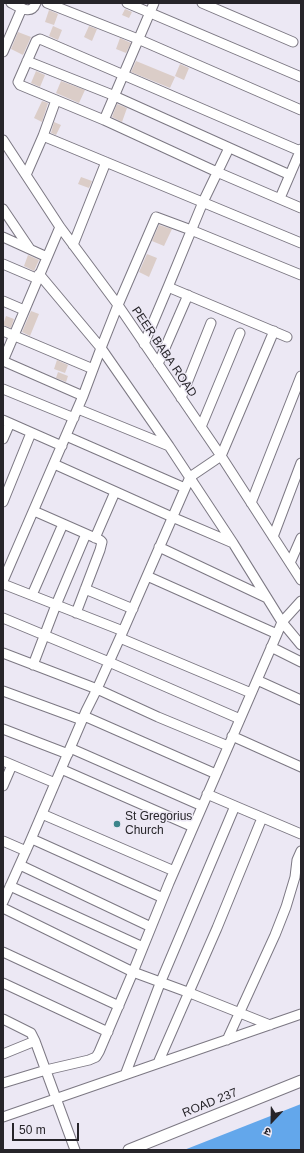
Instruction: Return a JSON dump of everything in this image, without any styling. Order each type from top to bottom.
[{"type":"street","points":[[10,3],[31,10],[34,8],[36,3]]},
{"type":"street","points":[[47,3],[138,39],[301,110]]},
{"type":"street","points":[[127,3],[301,76]]},
{"type":"street","points":[[104,120],[154,3]]},
{"type":"street","points":[[202,3],[293,42]]},
{"type":"street","points":[[3,52],[7,34],[22,8]]},
{"type":"street","points":[[280,198],[301,150],[40,39],[36,40],[18,84],[104,120],[217,172],[301,208]]},
{"type":"street","points":[[27,61],[114,96],[290,175]]},
{"type":"street","points":[[26,175],[43,136],[56,100]]},
{"type":"street","points":[[43,136],[301,243]]},
{"type":"street","name":"PEER BABA ROAD","points":[[3,140],[60,227],[118,305],[221,456],[301,580]]},
{"type":"street","points":[[144,344],[203,202],[229,148]]},
{"type":"street","points":[[73,245],[106,162]]},
{"type":"street","points":[[3,210],[30,249]]},
{"type":"street","points":[[251,693],[121,635],[76,613],[3,583],[78,409],[100,348],[156,217],[301,275]]},
{"type":"street","points":[[60,227],[3,361],[83,396]]},
{"type":"street","points":[[3,237],[47,257]]},
{"type":"street","points":[[3,264],[38,277],[100,348],[170,446],[282,622],[301,645]]},
{"type":"street","points":[[168,287],[274,331],[287,338]]},
{"type":"street","points":[[158,364],[188,295]]},
{"type":"street","points":[[3,301],[24,310]]},
{"type":"street","points":[[181,398],[211,323]]},
{"type":"street","points":[[3,902],[32,839],[83,718],[110,662],[190,477],[221,456],[274,331]]},
{"type":"street","points":[[3,332],[93,370]]},
{"type":"street","points":[[201,427],[240,333]]},
{"type":"street","points":[[251,503],[301,376]]},
{"type":"street","points":[[3,389],[74,418]]},
{"type":"street","points":[[78,409],[170,446]]},
{"type":"street","points":[[3,439],[6,422],[62,446]]},
{"type":"street","points":[[3,502],[31,433]]},
{"type":"street","points":[[66,436],[185,488]]},
{"type":"street","points":[[273,537],[301,463]]},
{"type":"street","points":[[54,464],[233,543]]},
{"type":"street","points":[[95,538],[116,492]]},
{"type":"street","points":[[34,511],[100,540],[102,544],[76,613]]},
{"type":"street","points":[[32,595],[63,524]]},
{"type":"street","points":[[33,665],[86,534]]},
{"type":"street","points":[[290,563],[301,538]]},
{"type":"street","points":[[159,547],[267,598]]},
{"type":"street","points":[[147,576],[277,634]]},
{"type":"street","points":[[85,589],[133,609]]},
{"type":"street","points":[[3,1083],[96,1057],[119,1006],[174,871],[282,622],[301,602]]},
{"type":"street","points":[[3,618],[110,662],[240,719]]},
{"type":"street","points":[[271,648],[301,662]]},
{"type":"street","points":[[3,653],[97,689],[228,746]]},
{"type":"street","points":[[257,680],[301,700]]},
{"type":"street","points":[[3,691],[83,718],[216,774]]},
{"type":"street","points":[[3,729],[69,751],[202,806]]},
{"type":"street","points":[[232,736],[301,767]]},
{"type":"street","points":[[3,761],[56,783]]},
{"type":"street","points":[[3,786],[12,765]]},
{"type":"street","points":[[61,769],[193,827]]},
{"type":"street","points":[[207,794],[301,834]]},
{"type":"street","points":[[125,1075],[161,981],[234,806]]},
{"type":"street","points":[[42,814],[174,871]]},
{"type":"street","points":[[158,1063],[190,992],[262,818]]},
{"type":"street","points":[[32,839],[163,898]]},
{"type":"street","points":[[3,841],[26,851]]},
{"type":"street","points":[[227,1040],[275,935],[286,907],[300,858]]},
{"type":"street","points":[[20,865],[151,926]]},
{"type":"street","points":[[10,886],[143,947]]},
{"type":"street","points":[[3,908],[133,972],[190,992],[270,1025]]},
{"type":"street","points":[[3,952],[119,1006]]},
{"type":"street","points":[[3,983],[108,1032]]},
{"type":"street","points":[[3,1117],[301,1014]]},
{"type":"street","points":[[3,1019],[31,1032],[75,1150]]},
{"type":"street","points":[[3,1054],[35,1041]]},
{"type":"street","name":"ROAD 237","points":[[129,1150],[301,1081]]},
{"type":"water","points":[[301,1104],[301,1150],[184,1150]]},
{"type":"building","points":[[125,9],[132,12],[129,18],[122,15]]},
{"type":"building","points":[[49,10],[58,14],[54,25],[45,22]]},
{"type":"building","points":[[53,26],[62,30],[58,40],[49,36]]},
{"type":"building","points":[[89,26],[97,29],[92,41],[84,37]]},
{"type":"building","points":[[18,32],[31,37],[23,55],[11,49]]},
{"type":"building","points":[[120,38],[131,43],[126,53],[116,49]]},
{"type":"building","points":[[136,61],[175,77],[170,88],[131,72]]},
{"type":"building","points":[[180,64],[189,68],[184,80],[175,76]]},
{"type":"building","points":[[36,71],[45,75],[40,87],[31,83]]},
{"type":"building","points":[[61,81],[85,90],[79,103],[56,93]]},
{"type":"building","points":[[42,101],[48,103],[42,122],[34,118]]},
{"type":"building","points":[[117,104],[127,108],[122,122],[112,117]]},
{"type":"building","points":[[54,122],[61,125],[56,135],[51,133]]},
{"type":"building","points":[[81,177],[92,181],[89,188],[78,184]]},
{"type":"building","points":[[159,225],[172,229],[164,246],[152,241]]},
{"type":"building","points":[[147,254],[157,258],[149,277],[139,272]]},
{"type":"building","points":[[28,255],[39,260],[34,271],[24,266]]},
{"type":"building","points":[[31,311],[39,314],[30,336],[22,332]]},
{"type":"building","points":[[6,316],[14,319],[11,328],[3,325]]},
{"type":"building","points":[[57,360],[68,365],[65,373],[54,369]]},
{"type":"building","points":[[58,372],[68,376],[66,382],[56,378]]},
{"type":"place","name":"St Gregorius Church","points":[[117,824]]}]
